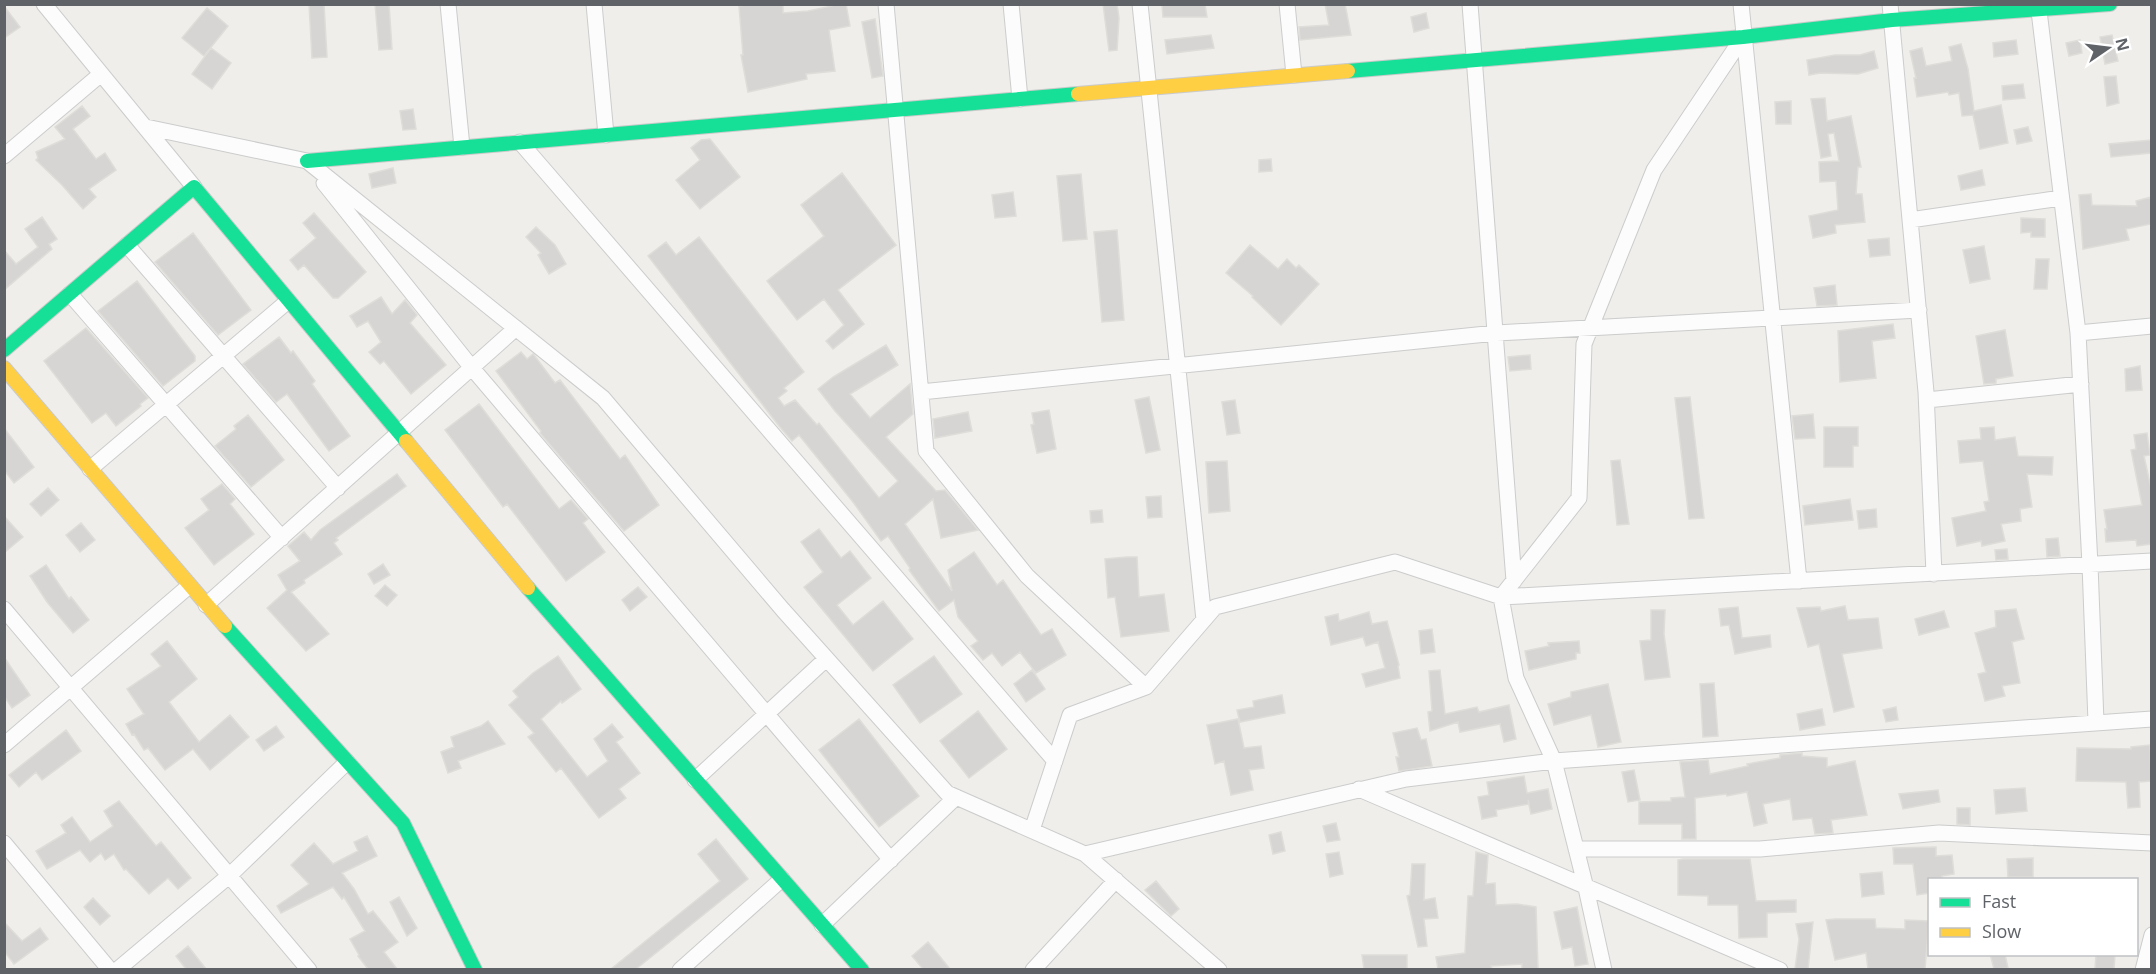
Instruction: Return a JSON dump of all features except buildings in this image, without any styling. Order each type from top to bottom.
[{"type":"street","points":[[44,4],[553,618],[862,969]]},
{"type":"street","points":[[448,4],[462,147]]},
{"type":"street","points":[[594,4],[606,135]]},
{"type":"street","points":[[886,4],[926,451],[1027,576],[1146,687]]},
{"type":"street","points":[[1011,4],[1020,99]]},
{"type":"street","points":[[1140,4],[1204,620]]},
{"type":"street","points":[[1287,4],[1294,75]]},
{"type":"street","points":[[1470,4],[1514,581]]},
{"type":"street","points":[[1741,4],[1799,581]]},
{"type":"street","points":[[1890,4],[1927,400],[1934,574]]},
{"type":"street","points":[[146,128],[307,161],[1743,37],[2015,8],[2039,10],[2110,4]]},
{"type":"street","points":[[2039,10],[2078,333],[2096,722]]},
{"type":"street","points":[[1604,969],[1587,888],[1554,761],[1516,678],[1501,597],[1579,498],[1584,344],[1654,170],[1743,37]]},
{"type":"street","points":[[4,156],[101,74]]},
{"type":"street","points":[[520,142],[1055,761]]},
{"type":"street","points":[[307,161],[603,398],[783,610],[947,793],[1085,854],[1218,969]]},
{"type":"street","points":[[307,161],[472,368],[891,860]]},
{"type":"street","points":[[4,350],[194,187]]},
{"type":"street","points":[[1910,220],[2061,198]]},
{"type":"street","points":[[127,245],[338,488]]},
{"type":"street","points":[[70,294],[282,538]]},
{"type":"street","points":[[90,469],[288,301]]},
{"type":"street","points":[[921,393],[1496,333],[1919,310]]},
{"type":"street","points":[[2078,333],[2151,326]]},
{"type":"street","points":[[206,606],[516,328]]},
{"type":"street","points":[[4,368],[206,606],[402,823],[475,969]]},
{"type":"street","points":[[1927,400],[2080,384]]},
{"type":"street","points":[[1032,830],[1070,715],[1146,687],[1215,607],[1395,562],[1501,597],[2151,561]]},
{"type":"street","points":[[4,745],[189,586]]},
{"type":"street","points":[[4,609],[309,969]]},
{"type":"street","points":[[695,780],[826,659]]},
{"type":"street","points":[[1085,854],[1406,779],[1554,761],[2151,719]]},
{"type":"street","points":[[117,969],[231,875],[347,762]]},
{"type":"street","points":[[1359,789],[1780,969]]},
{"type":"street","points":[[822,925],[956,797]]},
{"type":"street","points":[[1576,849],[1760,849],[1939,833],[2151,843]]},
{"type":"street","points":[[4,843],[110,969]]},
{"type":"street","points":[[680,969],[782,879]]},
{"type":"street","points":[[1033,969],[1116,880]]},
{"type":"street","points":[[2143,969],[2151,935]]},
{"type":"traffic: fast","points":[[1348,71],[1743,37],[1892,20],[2110,4]]},
{"type":"traffic: fast","points":[[307,161],[1078,94]]},
{"type":"traffic: fast","points":[[4,350],[194,187],[406,441]]},
{"type":"traffic: fast","points":[[528,588],[862,970]]},
{"type":"traffic: fast","points":[[225,626],[403,823],[475,970]]},
{"type":"traffic: slow","points":[[1078,94],[1348,71]]},
{"type":"traffic: slow","points":[[4,368],[225,626]]},
{"type":"traffic: slow","points":[[406,441],[528,588]]}]
